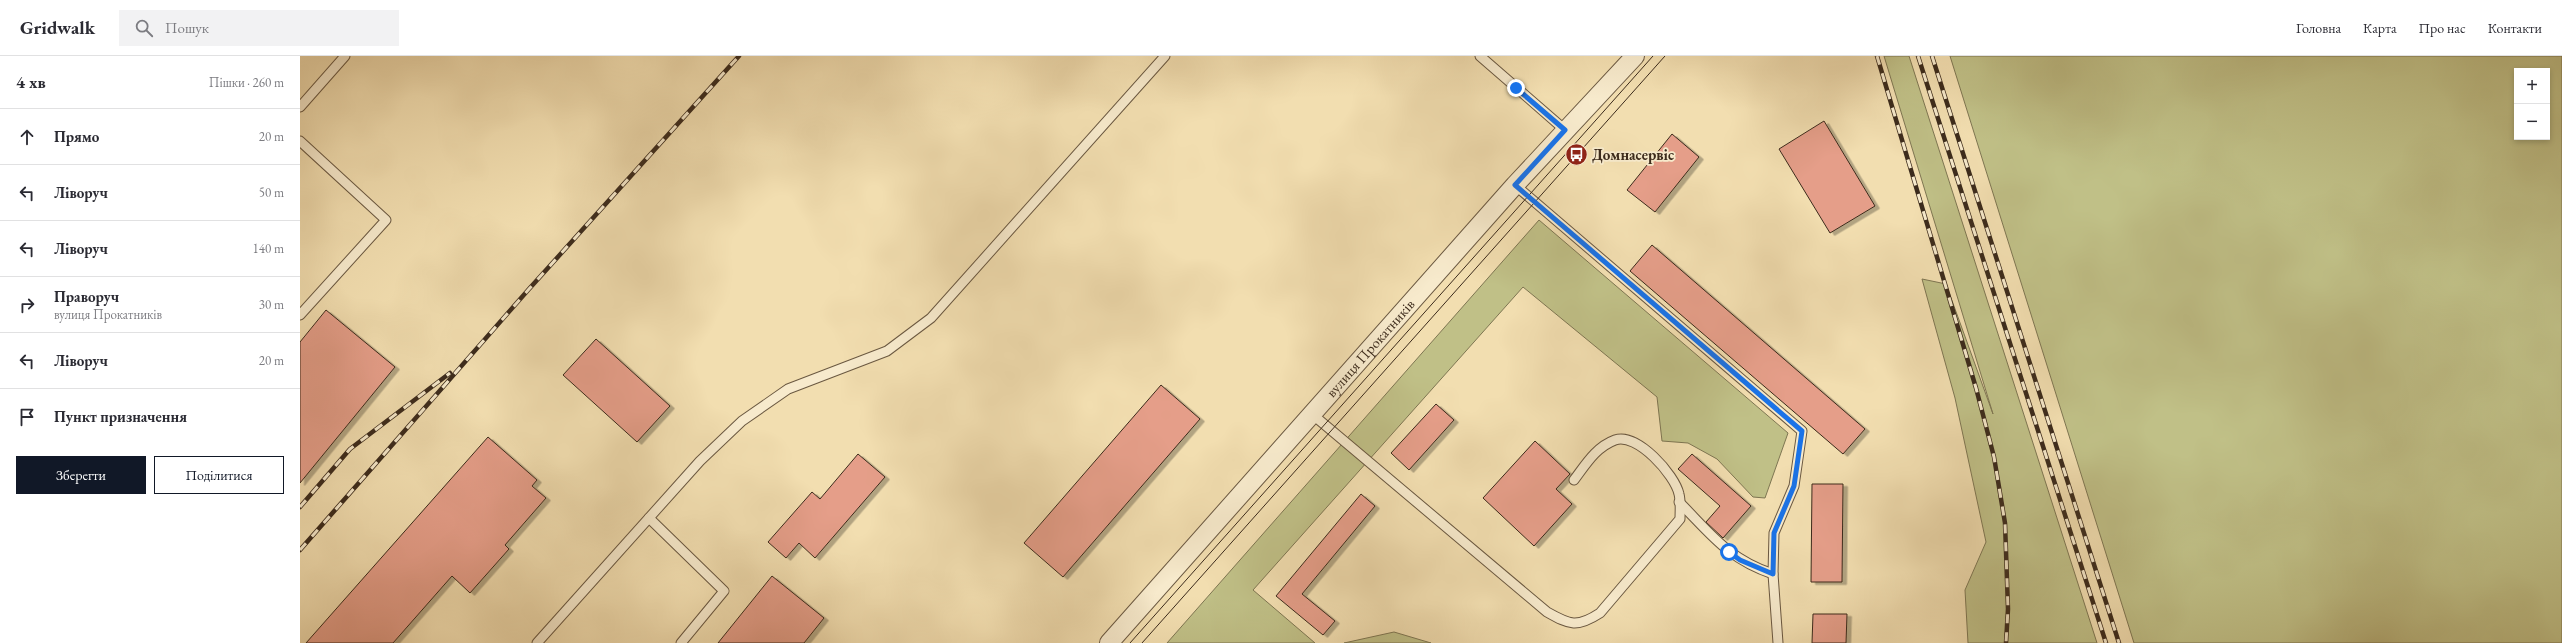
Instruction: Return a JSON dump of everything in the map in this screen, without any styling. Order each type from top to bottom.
[{"type":"street","name":"вулиця Прокатників","points":[[1109,643],[1515,185],[1634,56]]},
{"type":"lane","points":[[300,107],[345,56]]},
{"type":"lane","points":[[537,643],[700,461],[742,421],[782,393],[888,351],[932,318],[1165,56]]},
{"type":"lane","points":[[1480,56],[1565,130]]},
{"type":"lane","points":[[300,141],[386,220],[300,315]]},
{"type":"lane","points":[[1515,185],[1802,431],[1794,486],[1774,533],[1773,574],[1778,643]]},
{"type":"lane","points":[[1312,414],[1547,612],[1568,624],[1586,622],[1600,612],[1680,519],[1679,494],[1667,470],[1648,451],[1633,443],[1617,439],[1598,448],[1574,480]]},
{"type":"lane","points":[[1679,502],[1729,552],[1740,560],[1773,574]]},
{"type":"lane","points":[[649,518],[724,591],[681,643]]},
{"type":"green space","points":[[1884,56],[1909,56],[2097,643],[1968,643],[1965,590],[1986,542],[1955,398],[1922,279],[1946,284],[1993,414]]},
{"type":"green space","points":[[1950,56],[2562,56],[2562,643],[2134,643]]},
{"type":"green space","points":[[1539,220],[1788,433],[1765,498],[1753,497],[1717,459],[1688,443],[1662,441],[1657,397],[1523,287],[1253,590],[1315,643],[1167,643]]},
{"type":"green space","points":[[1394,632],[1431,643],[1344,643]]},
{"type":"building","points":[[1824,121],[1875,206],[1830,233],[1779,149]]},
{"type":"building","points":[[1672,134],[1699,157],[1655,212],[1627,190]]},
{"type":"building","points":[[1652,245],[1865,429],[1843,454],[1630,271]]},
{"type":"building","points":[[326,310],[395,367],[300,483],[300,342]]},
{"type":"building","points":[[596,339],[670,406],[637,442],[563,375]]},
{"type":"building","points":[[1161,385],[1200,419],[1063,577],[1024,543]]},
{"type":"building","points":[[1436,404],[1454,420],[1409,470],[1391,453]]},
{"type":"building","points":[[488,437],[537,480],[532,486],[546,498],[505,545],[509,549],[470,593],[452,576],[393,643],[306,643]]},
{"type":"building","points":[[1535,441],[1570,474],[1556,489],[1572,504],[1534,546],[1483,498]]},
{"type":"building","points":[[858,454],[885,477],[815,558],[799,543],[786,558],[768,542],[812,492],[820,499]]},
{"type":"building","points":[[1692,454],[1751,506],[1723,538],[1706,522],[1720,506],[1678,469]]},
{"type":"building","points":[[1812,484],[1843,484],[1842,582],[1811,582]]},
{"type":"building","points":[[1361,494],[1375,506],[1302,594],[1335,621],[1323,635],[1276,596]]},
{"type":"building","points":[[772,576],[824,618],[804,643],[718,643]]},
{"type":"building","points":[[1813,614],[1847,614],[1846,643],[1812,643]]},
{"type":"tram line","points":[[1130,643],[1653,56]]},
{"type":"tram line","points":[[1142,643],[1665,56]]},
{"type":"railway","points":[[300,550],[529,289],[739,56]]},
{"type":"railway","points":[[1877,56],[1976,388],[1994,457],[2005,523],[2008,609],[2006,643]]},
{"type":"railway","points":[[1918,56],[2106,643]]},
{"type":"railway","points":[[1932,56],[2119,643]]},
{"type":"railway","points":[[300,507],[350,449],[450,373]]},
{"type":"place","name":"Домнасервіс","points":[[1576,155]]},
{"type":"route","points":[[1516,88],[1565,130],[1515,185],[1802,431],[1794,486],[1774,533],[1773,574],[1740,560],[1729,552]]}]
